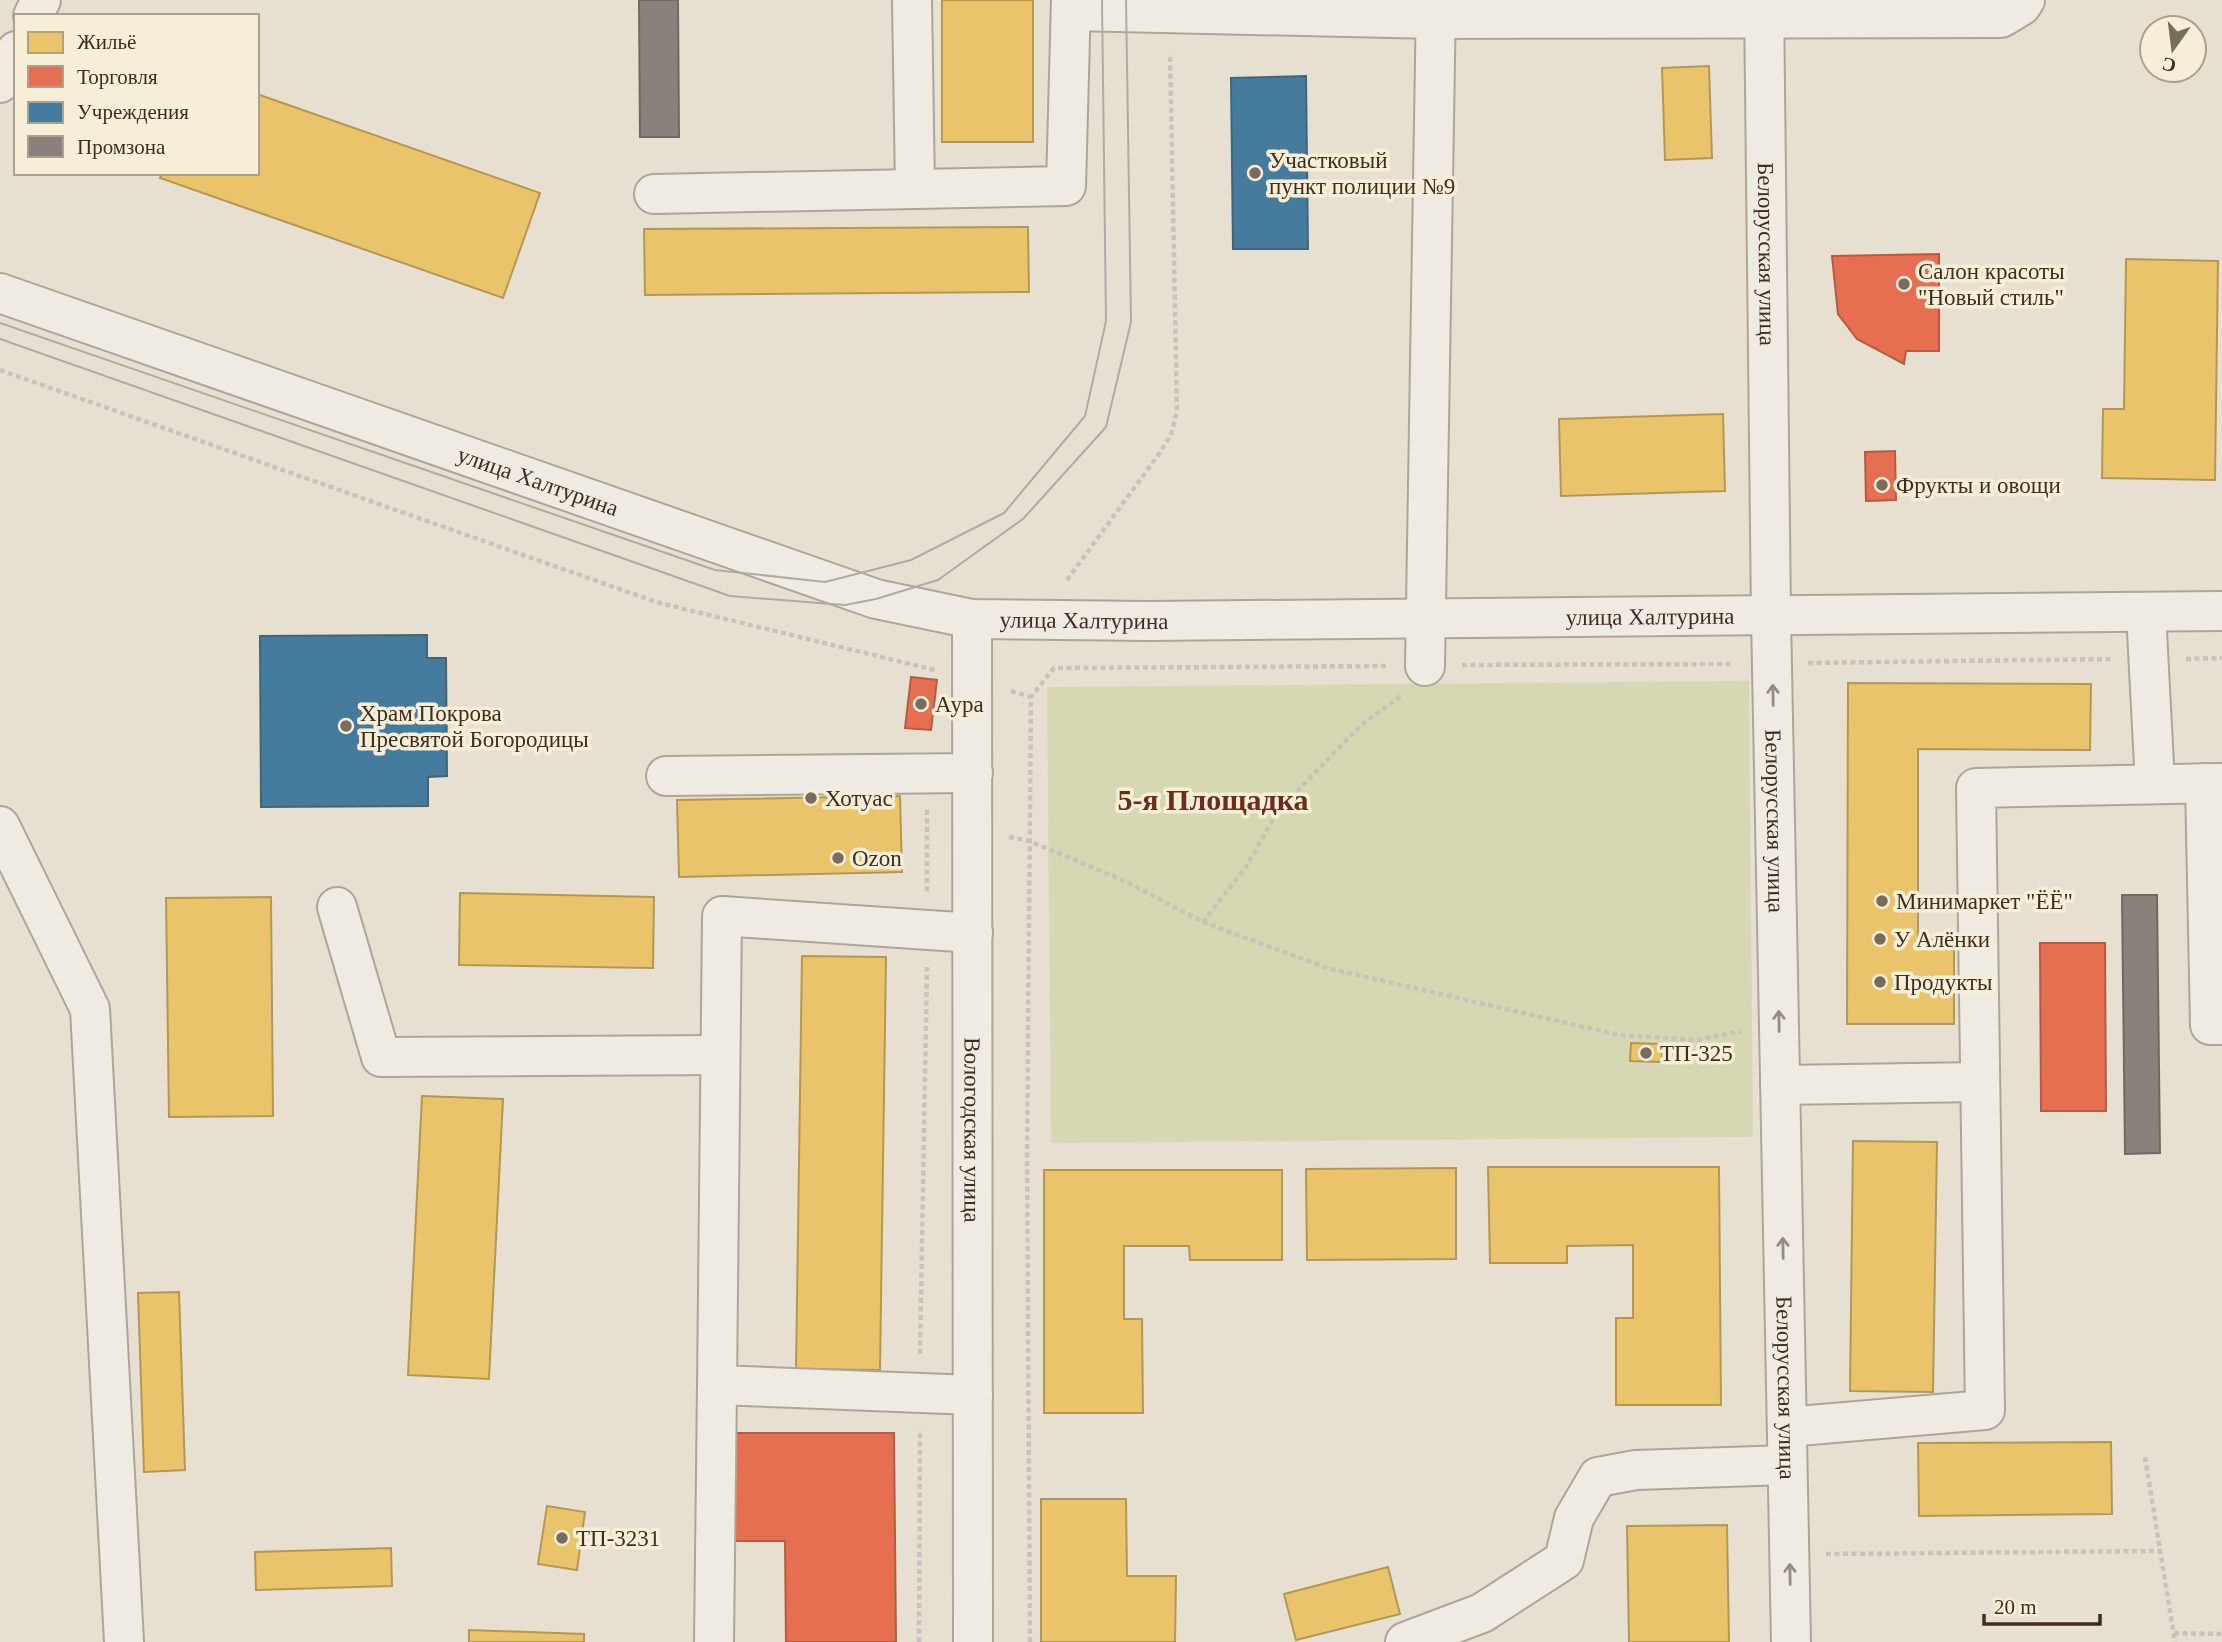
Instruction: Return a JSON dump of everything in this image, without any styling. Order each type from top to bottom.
[{"type":"street","points":[[912,0],[915,189]]},
{"type":"street","points":[[654,194],[1066,186],[1071,5],[1169,13],[1764,9],[2001,18],[2021,6],[2025,0]]},
{"type":"street","name":"Белорусская улица","points":[[1764,9],[1771,616],[1791,1642]]},
{"type":"street","points":[[1425,666],[1436,10]]},
{"type":"street","points":[[0,83],[14,55]]},
{"type":"street","name":"улица Халтурина","points":[[0,293],[876,599],[972,619],[1424,620],[2222,611]]},
{"type":"street","points":[[2146,612],[2155,784]]},
{"type":"street","name":"Вологодская улица","points":[[972,619],[973,1642]]},
{"type":"street","points":[[666,776],[973,774]]},
{"type":"street","points":[[1787,1427],[1985,1410],[1976,788],[2213,783],[2210,1025],[2222,1025]]},
{"type":"street","points":[[0,826],[90,1009],[124,1642]]},
{"type":"street","points":[[337,907],[381,1057],[720,1055]]},
{"type":"street","points":[[714,1642],[722,916],[973,933]]},
{"type":"street","points":[[1780,1085],[1980,1083]]},
{"type":"street","points":[[717,1385],[973,1395]]},
{"type":"street","points":[[1405,1642],[1482,1613],[1564,1560],[1574,1518],[1598,1477],[1636,1470],[1786,1465]]},
{"type":"path","points":[[1030,1642],[1027,1170],[1031,697],[1054,668],[1058,620],[1065,584],[1160,454],[1171,435],[1177,411],[1169,13]]},
{"type":"path","points":[[0,370],[656,602],[973,680],[1031,697]]},
{"type":"path","points":[[1054,668],[2222,658]]},
{"type":"path","points":[[1203,922],[1246,867],[1278,811],[1359,727],[1403,694],[1425,666]]},
{"type":"path","points":[[919,1642],[927,931],[926,774]]},
{"type":"path","points":[[973,830],[1029,841],[1127,882],[1203,922],[1327,968],[1619,1035],[1697,1040],[1779,1023]]},
{"type":"path","points":[[2145,1457],[2175,1642]]},
{"type":"path","points":[[1789,1555],[2161,1551]]},
{"type":"path","points":[[2174,1633],[2222,1634]]},
{"type":"green space","points":[[1749,681],[1753,1137],[1051,1143],[1047,687]]},
{"type":"building: Жильё","points":[[942,0],[1033,0],[1033,142],[942,142]]},
{"type":"building: Жильё","points":[[1709,66],[1712,158],[1665,160],[1662,68]]},
{"type":"building: Жильё","points":[[259,95],[540,193],[503,298],[160,178],[161,175],[259,175]]},
{"type":"building: Жильё","points":[[1028,227],[1029,292],[645,295],[644,229]]},
{"type":"building: Жильё","points":[[2126,259],[2218,261],[2215,480],[2102,478],[2103,409],[2124,409]]},
{"type":"building: Жильё","points":[[1723,414],[1725,491],[1561,496],[1559,419]]},
{"type":"building: Жильё","points":[[1848,683],[2091,684],[2090,750],[1918,749],[1918,939],[1954,939],[1954,1024],[1847,1024]]},
{"type":"building: Жильё","points":[[900,796],[902,872],[679,877],[677,800]]},
{"type":"building: Жильё","points":[[460,893],[654,897],[653,968],[459,965]]},
{"type":"building: Жильё","points":[[271,897],[273,1116],[169,1117],[166,898]]},
{"type":"building: Жильё","points":[[802,956],[886,957],[880,1370],[796,1369]]},
{"type":"building: Жильё","name":"ТП-325","points":[[1631,1043],[1662,1044],[1662,1062],[1630,1061]]},
{"type":"building: Жильё","points":[[422,1096],[503,1099],[489,1379],[408,1375]]},
{"type":"building: Жильё","points":[[1853,1141],[1937,1142],[1933,1392],[1850,1391]]},
{"type":"building: Жильё","points":[[1488,1167],[1719,1167],[1721,1405],[1616,1405],[1616,1318],[1633,1318],[1633,1245],[1567,1246],[1567,1263],[1490,1263]]},
{"type":"building: Жильё","points":[[1456,1168],[1456,1259],[1307,1260],[1306,1169]]},
{"type":"building: Жильё","points":[[1044,1170],[1282,1170],[1282,1260],[1190,1260],[1189,1246],[1124,1246],[1124,1319],[1142,1319],[1143,1413],[1044,1413]]},
{"type":"building: Жильё","points":[[179,1292],[185,1470],[144,1472],[138,1293]]},
{"type":"building: Жильё","points":[[2111,1442],[2112,1514],[1919,1516],[1918,1443]]},
{"type":"building: Жильё","points":[[1041,1499],[1126,1499],[1127,1576],[1176,1576],[1175,1642],[1041,1642]]},
{"type":"building: Жильё","name":"ТП-3231","points":[[547,1506],[585,1512],[577,1570],[538,1564]]},
{"type":"building: Жильё","points":[[1727,1525],[1729,1642],[1629,1642],[1627,1526]]},
{"type":"building: Жильё","points":[[391,1548],[392,1586],[256,1590],[255,1552]]},
{"type":"building: Жильё","points":[[1388,1567],[1400,1614],[1296,1640],[1284,1594]]},
{"type":"building: Жильё","points":[[469,1630],[584,1634],[584,1642],[469,1642]]},
{"type":"building: Торговля","points":[[1939,254],[1939,351],[1906,351],[1904,364],[1857,339],[1838,314],[1832,256]]},
{"type":"building: Торговля","points":[[1895,451],[1896,500],[1866,501],[1865,452]]},
{"type":"building: Торговля","name":"Аура","points":[[911,677],[937,680],[931,730],[905,728]]},
{"type":"building: Торговля","points":[[2040,943],[2105,943],[2106,1111],[2041,1111]]},
{"type":"building: Торговля","points":[[733,1433],[894,1433],[896,1642],[786,1642],[785,1541],[733,1541]]},
{"type":"building: Учреждения","points":[[1306,76],[1308,249],[1233,249],[1231,78]]},
{"type":"building: Учреждения","points":[[427,635],[427,658],[446,658],[447,776],[428,777],[428,806],[261,807],[260,636]]},
{"type":"building: Промзона","points":[[639,0],[678,0],[679,137],[640,137]]},
{"type":"building: Промзона","points":[[2122,895],[2157,895],[2160,1153],[2125,1154]]},
{"type":"tram line","points":[[0,323],[715,570],[825,582],[911,560],[1004,513],[1085,416],[1106,321],[1102,0]]},
{"type":"tram line","points":[[0,339],[730,596],[845,605],[876,599],[938,580],[1023,519],[1106,427],[1131,322],[1126,0]]},
{"type":"place","name":"Участковый пункт полиции №9","points":[[1255,173]]},
{"type":"place","name":"Салон красоты \"Новый стиль\"","points":[[1904,284]]},
{"type":"place","name":"Фрукты и овощи","points":[[1882,485]]},
{"type":"place","name":"Аура","points":[[921,704]]},
{"type":"place","name":"Храм Покрова Пресвятой Богородицы","points":[[346,726]]},
{"type":"place","name":"Хотуас","points":[[811,798]]},
{"type":"place","name":"Ozon","points":[[838,858]]},
{"type":"place","name":"Минимаркет \"ЁЁ\"","points":[[1882,901]]},
{"type":"place","name":"У Алёнки","points":[[1880,939]]},
{"type":"place","name":"Продукты","points":[[1880,982]]},
{"type":"place","name":"ТП-325","points":[[1646,1053]]},
{"type":"place","name":"ТП-3231","points":[[562,1538]]},
{"type":"district","name":"5-я Площадка","points":[[1213,799]]}]
